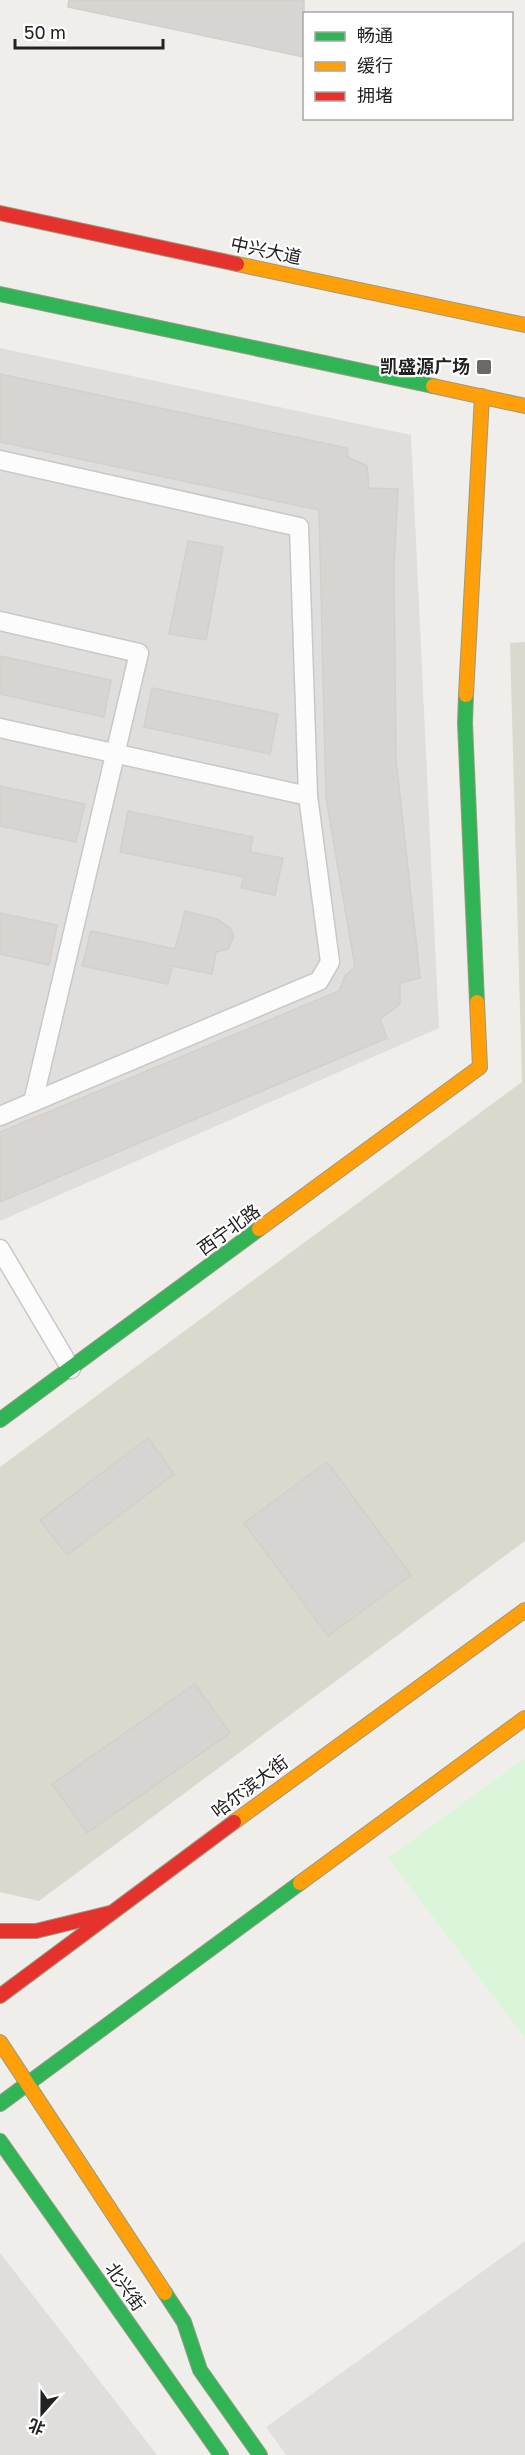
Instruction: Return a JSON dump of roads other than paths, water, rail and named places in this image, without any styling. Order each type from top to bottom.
[{"type":"main road","name":"中兴大道","points":[[0,213],[525,325]]},
{"type":"main road","points":[[0,294],[525,406]]},
{"type":"main road","name":"西宁北路","points":[[0,1420],[480,1067],[465,723],[467,644],[483,396]]},
{"type":"main road","name":"哈尔滨大街","points":[[0,1996],[304,1770],[525,1610]]},
{"type":"main road","points":[[0,2104],[525,1718]]},
{"type":"main road","points":[[0,1930],[36,1931],[111,1913]]},
{"type":"main road","points":[[0,2042],[26,2085],[184,2322],[200,2370],[260,2455]]},
{"type":"main road","name":"北兴街","points":[[0,2141],[221,2455]]},
{"type":"street","points":[[0,460],[299,527],[308,796],[330,962],[320,981],[0,1116]]},
{"type":"street","points":[[0,621],[139,653],[33,1102]]},
{"type":"street","points":[[0,728],[308,796]]},
{"type":"street","points":[[0,1249],[71,1369]]},
{"type":"place","name":"凯盛源广场","points":[[484,367]]}]
